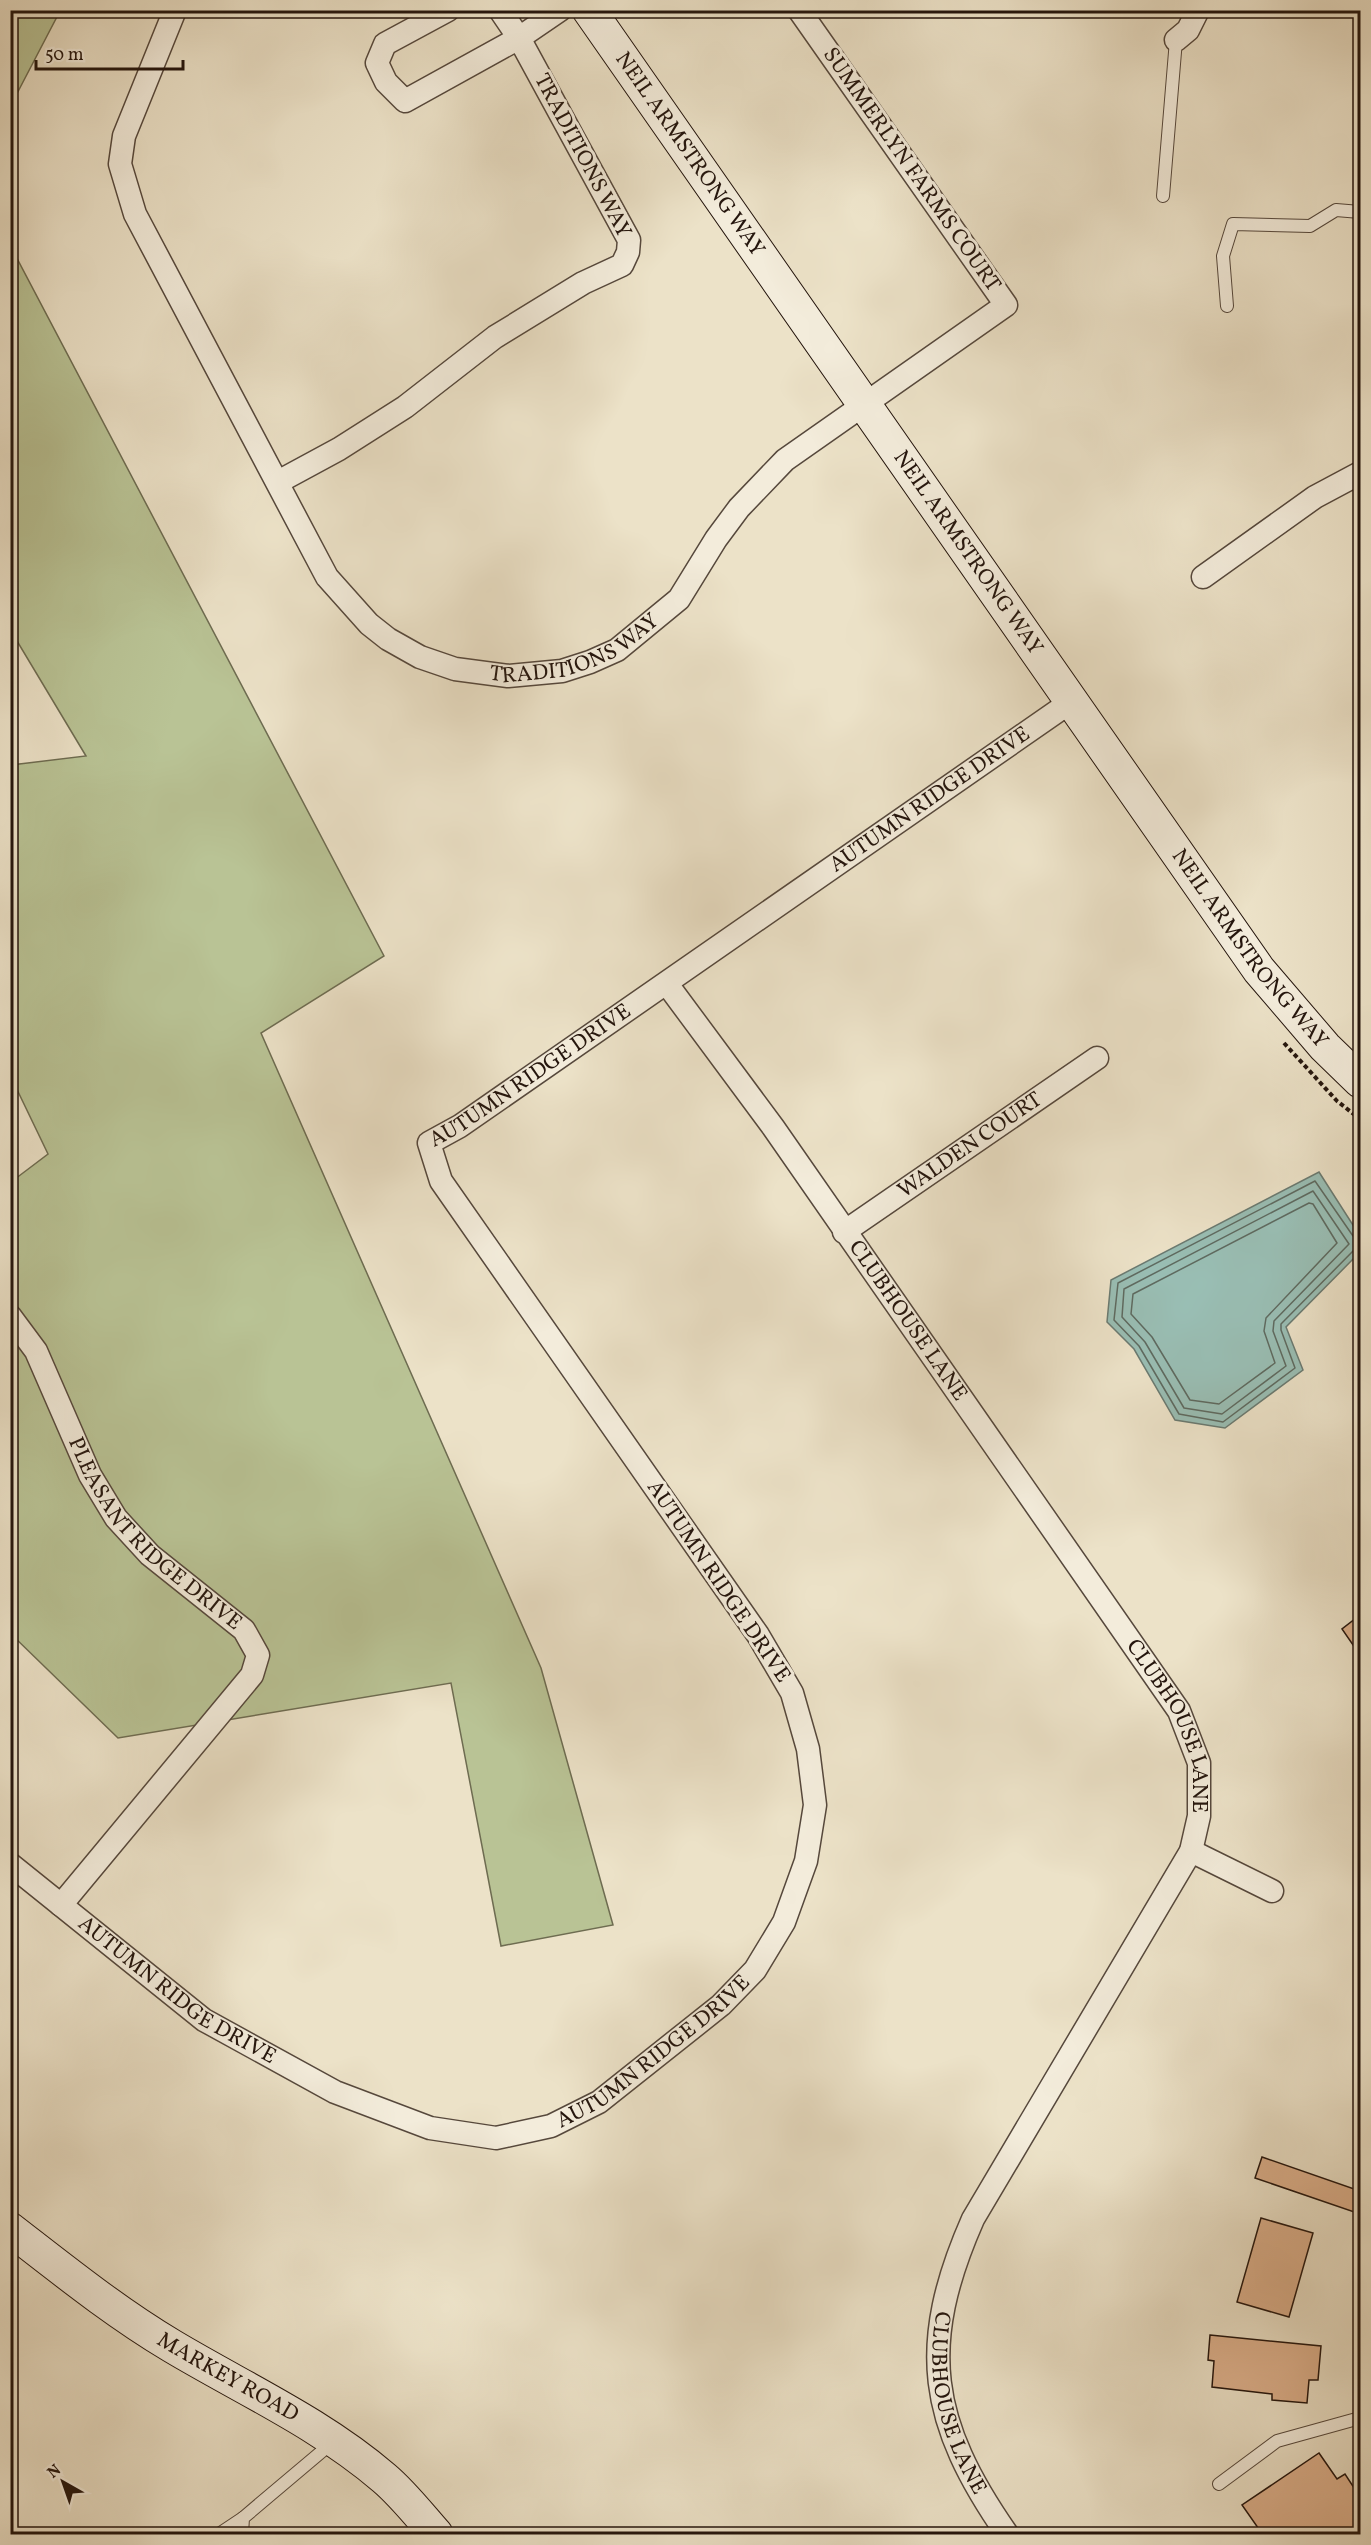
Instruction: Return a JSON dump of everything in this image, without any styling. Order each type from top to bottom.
[{"type":"main road","name":"NEIL ARMSTRONG WAY","points":[[590,10],[1259,970],[1325,1047],[1360,1081]]},
{"type":"main road","name":"MARKEY ROAD","points":[[10,2229],[109,2305],[153,2334],[286,2409],[334,2441],[386,2479],[436,2535]]},
{"type":"street","name":"TRADITIONS WAY","points":[[175,10],[124,136],[120,164],[135,214],[327,577],[369,624],[388,639],[420,657],[455,669],[508,676],[562,671],[617,650],[672,606],[695,576],[716,539],[759,485],[785,460],[863,403]]},
{"type":"street","points":[[448,10],[385,44],[377,63],[386,82],[405,101],[519,38],[560,10]]},
{"type":"street","name":"TRADITIONS WAY","points":[[278,482],[339,449],[405,407],[495,337],[583,283],[622,265],[630,240],[519,38],[500,10]]},
{"type":"street","name":"SUMMERLYN FARMS COURT","points":[[799,10],[1006,304],[863,403]]},
{"type":"street","points":[[1176,40],[1188,30],[1198,10]]},
{"type":"street","points":[[1203,577],[1315,497],[1360,473]]},
{"type":"street","name":"AUTUMN RIDGE DRIVE","points":[[10,1864],[204,2020],[335,2092],[430,2128],[496,2138],[551,2126],[598,2102],[721,2005],[756,1970],[784,1922],[795,1892],[806,1860],[815,1805],[808,1749],[792,1693],[758,1635],[441,1181],[429,1143],[460,1126],[667,984],[1072,701]]},
{"type":"street","name":"CLUBHOUSE LANE","points":[[667,984],[772,1127],[1179,1711],[1199,1763],[1199,1816],[1191,1851],[973,2219],[957,2254],[944,2297],[938,2340],[940,2385],[945,2414],[965,2469],[1006,2535]]},
{"type":"street","name":"WALDEN COURT","points":[[844,1233],[1097,1058]]},
{"type":"street","name":"PLEASANT RIDGE DRIVE","points":[[10,1316],[36,1351],[90,1475],[116,1518],[150,1555],[244,1630],[258,1654],[252,1675],[61,1905]]},
{"type":"street","points":[[1191,1851],[1272,1891]]},
{"type":"lane","points":[[1163,196],[1176,40]]},
{"type":"lane","points":[[1227,306],[1223,256],[1233,224],[1310,226],[1336,210],[1360,212]]},
{"type":"lane","points":[[1219,2484],[1277,2441],[1360,2418]]},
{"type":"lane","points":[[219,2535],[243,2518],[334,2441]]},
{"type":"lane","points":[[242,2535],[243,2518]]},
{"type":"green space","points":[[10,11],[60,11],[11,105]]},
{"type":"green space","points":[[11,247],[384,956],[261,1033],[541,1668],[613,1925],[501,1946],[451,1683],[118,1738],[11,1634],[11,1182],[48,1154],[11,1077],[11,765],[86,756],[11,631]]},
{"type":"water","points":[[1319,1172],[1360,1236],[1360,1252],[1286,1327],[1303,1370],[1225,1428],[1175,1420],[1134,1349],[1107,1322],[1111,1280]]},
{"type":"building","points":[[1360,1615],[1360,1655],[1342,1629]]},
{"type":"building","points":[[1262,2157],[1360,2191],[1360,2214],[1255,2178]]},
{"type":"building","points":[[1261,2218],[1313,2233],[1289,2317],[1237,2302]]},
{"type":"building","points":[[1210,2335],[1321,2346],[1318,2380],[1309,2380],[1307,2403],[1272,2400],[1272,2394],[1212,2387],[1214,2361],[1208,2360]]},
{"type":"building","points":[[1319,2453],[1337,2479],[1345,2474],[1360,2497],[1360,2535],[1263,2535],[1242,2505]]}]
